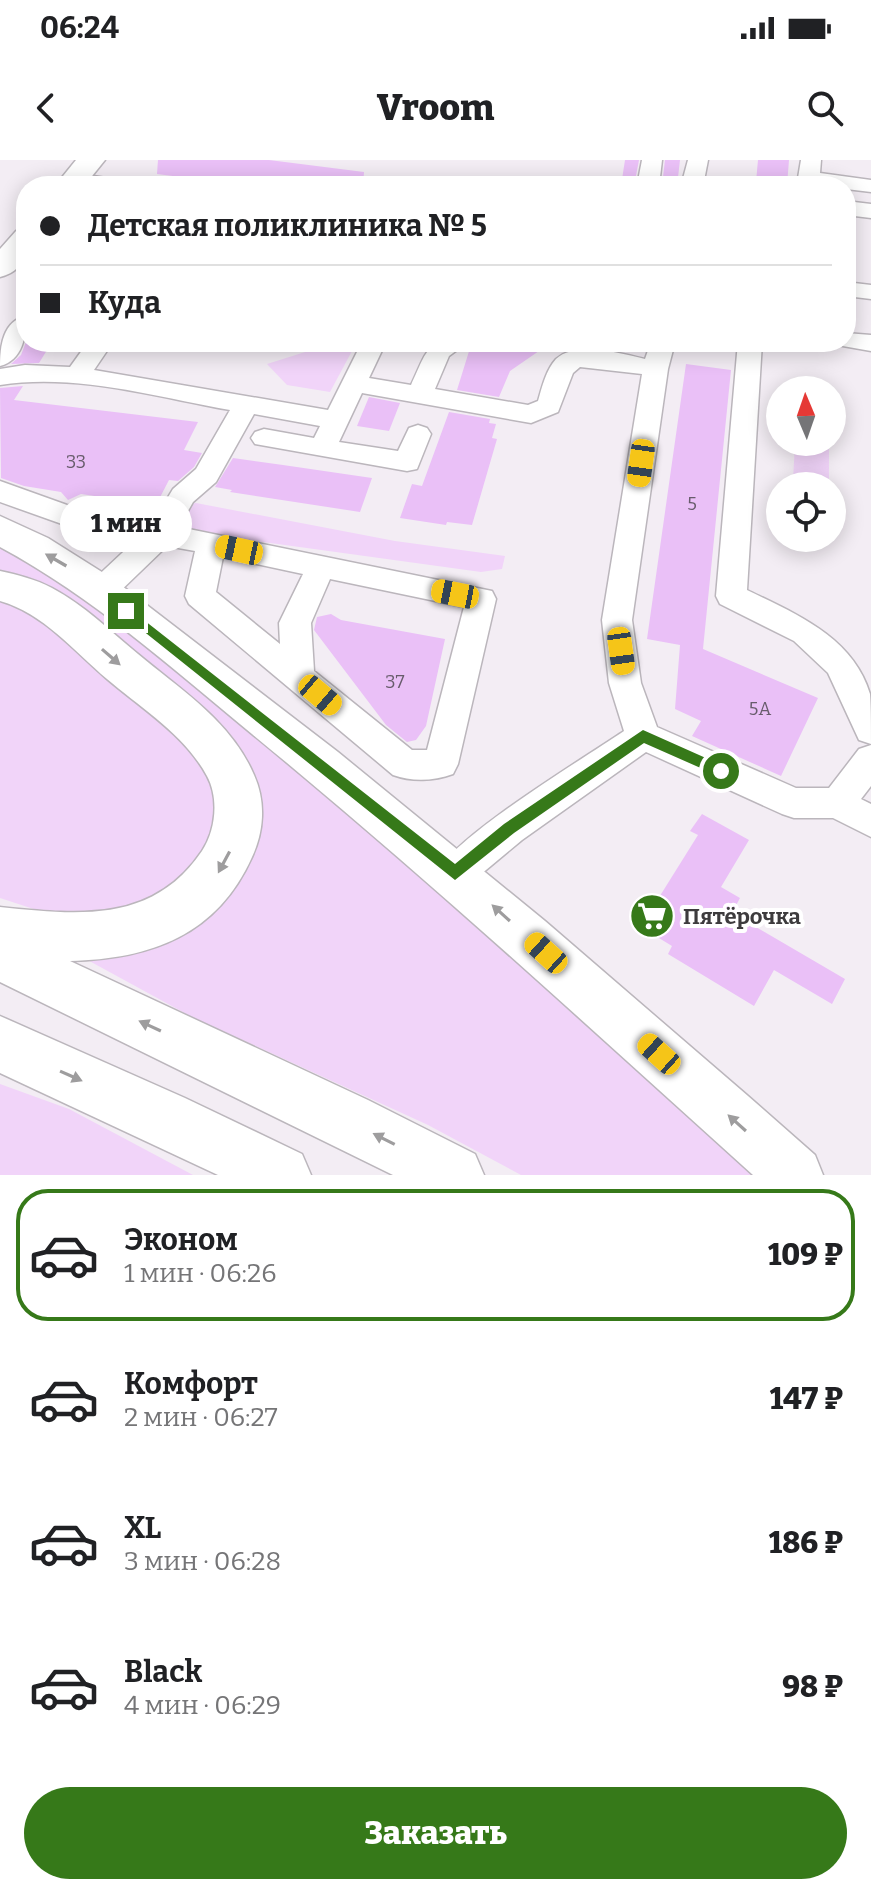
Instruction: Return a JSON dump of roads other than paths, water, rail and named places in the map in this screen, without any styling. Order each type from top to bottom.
[{"type":"highway","points":[[0,586],[21,591],[52,606],[196,731],[226,766],[238,804],[232,847],[220,871],[202,894],[179,913],[148,927],[115,935],[72,938],[0,931]]},
{"type":"highway","points":[[0,955],[348,1120],[454,1175]]},
{"type":"highway","points":[[0,1044],[165,1118],[281,1175]]},
{"type":"main road","points":[[0,268],[16,249]]},
{"type":"main road","points":[[0,530],[66,565],[101,591],[455,873],[795,1175]]},
{"type":"lane","points":[[0,358],[16,336]]},
{"type":"lane","points":[[77,375],[94,352]]},
{"type":"lane","points":[[323,448],[369,352]]},
{"type":"lane","points":[[419,395],[439,352]]},
{"type":"lane","points":[[749,352],[731,596],[805,633],[840,665],[871,730]]},
{"type":"lane","points":[[354,383],[531,414],[549,406],[564,365],[574,359],[659,355],[617,620],[625,683],[643,736],[794,803],[838,803],[871,822]]},
{"type":"lane","points":[[0,377],[25,373],[77,375],[336,420]]},
{"type":"lane","points":[[101,591],[161,534],[183,496],[206,475],[246,405]]},
{"type":"lane","points":[[264,438],[407,462],[418,434]]},
{"type":"lane","points":[[0,491],[62,514],[321,566],[481,599],[441,764],[405,765],[200,596],[211,544]]},
{"type":"lane","points":[[298,677],[295,623],[321,566]]},
{"type":"lane","points":[[455,873],[509,829],[643,736]]},
{"type":"lane","points":[[838,803],[871,759]]},
{"type":"place","name":"Пятёрочка","points":[[652,916]]}]
